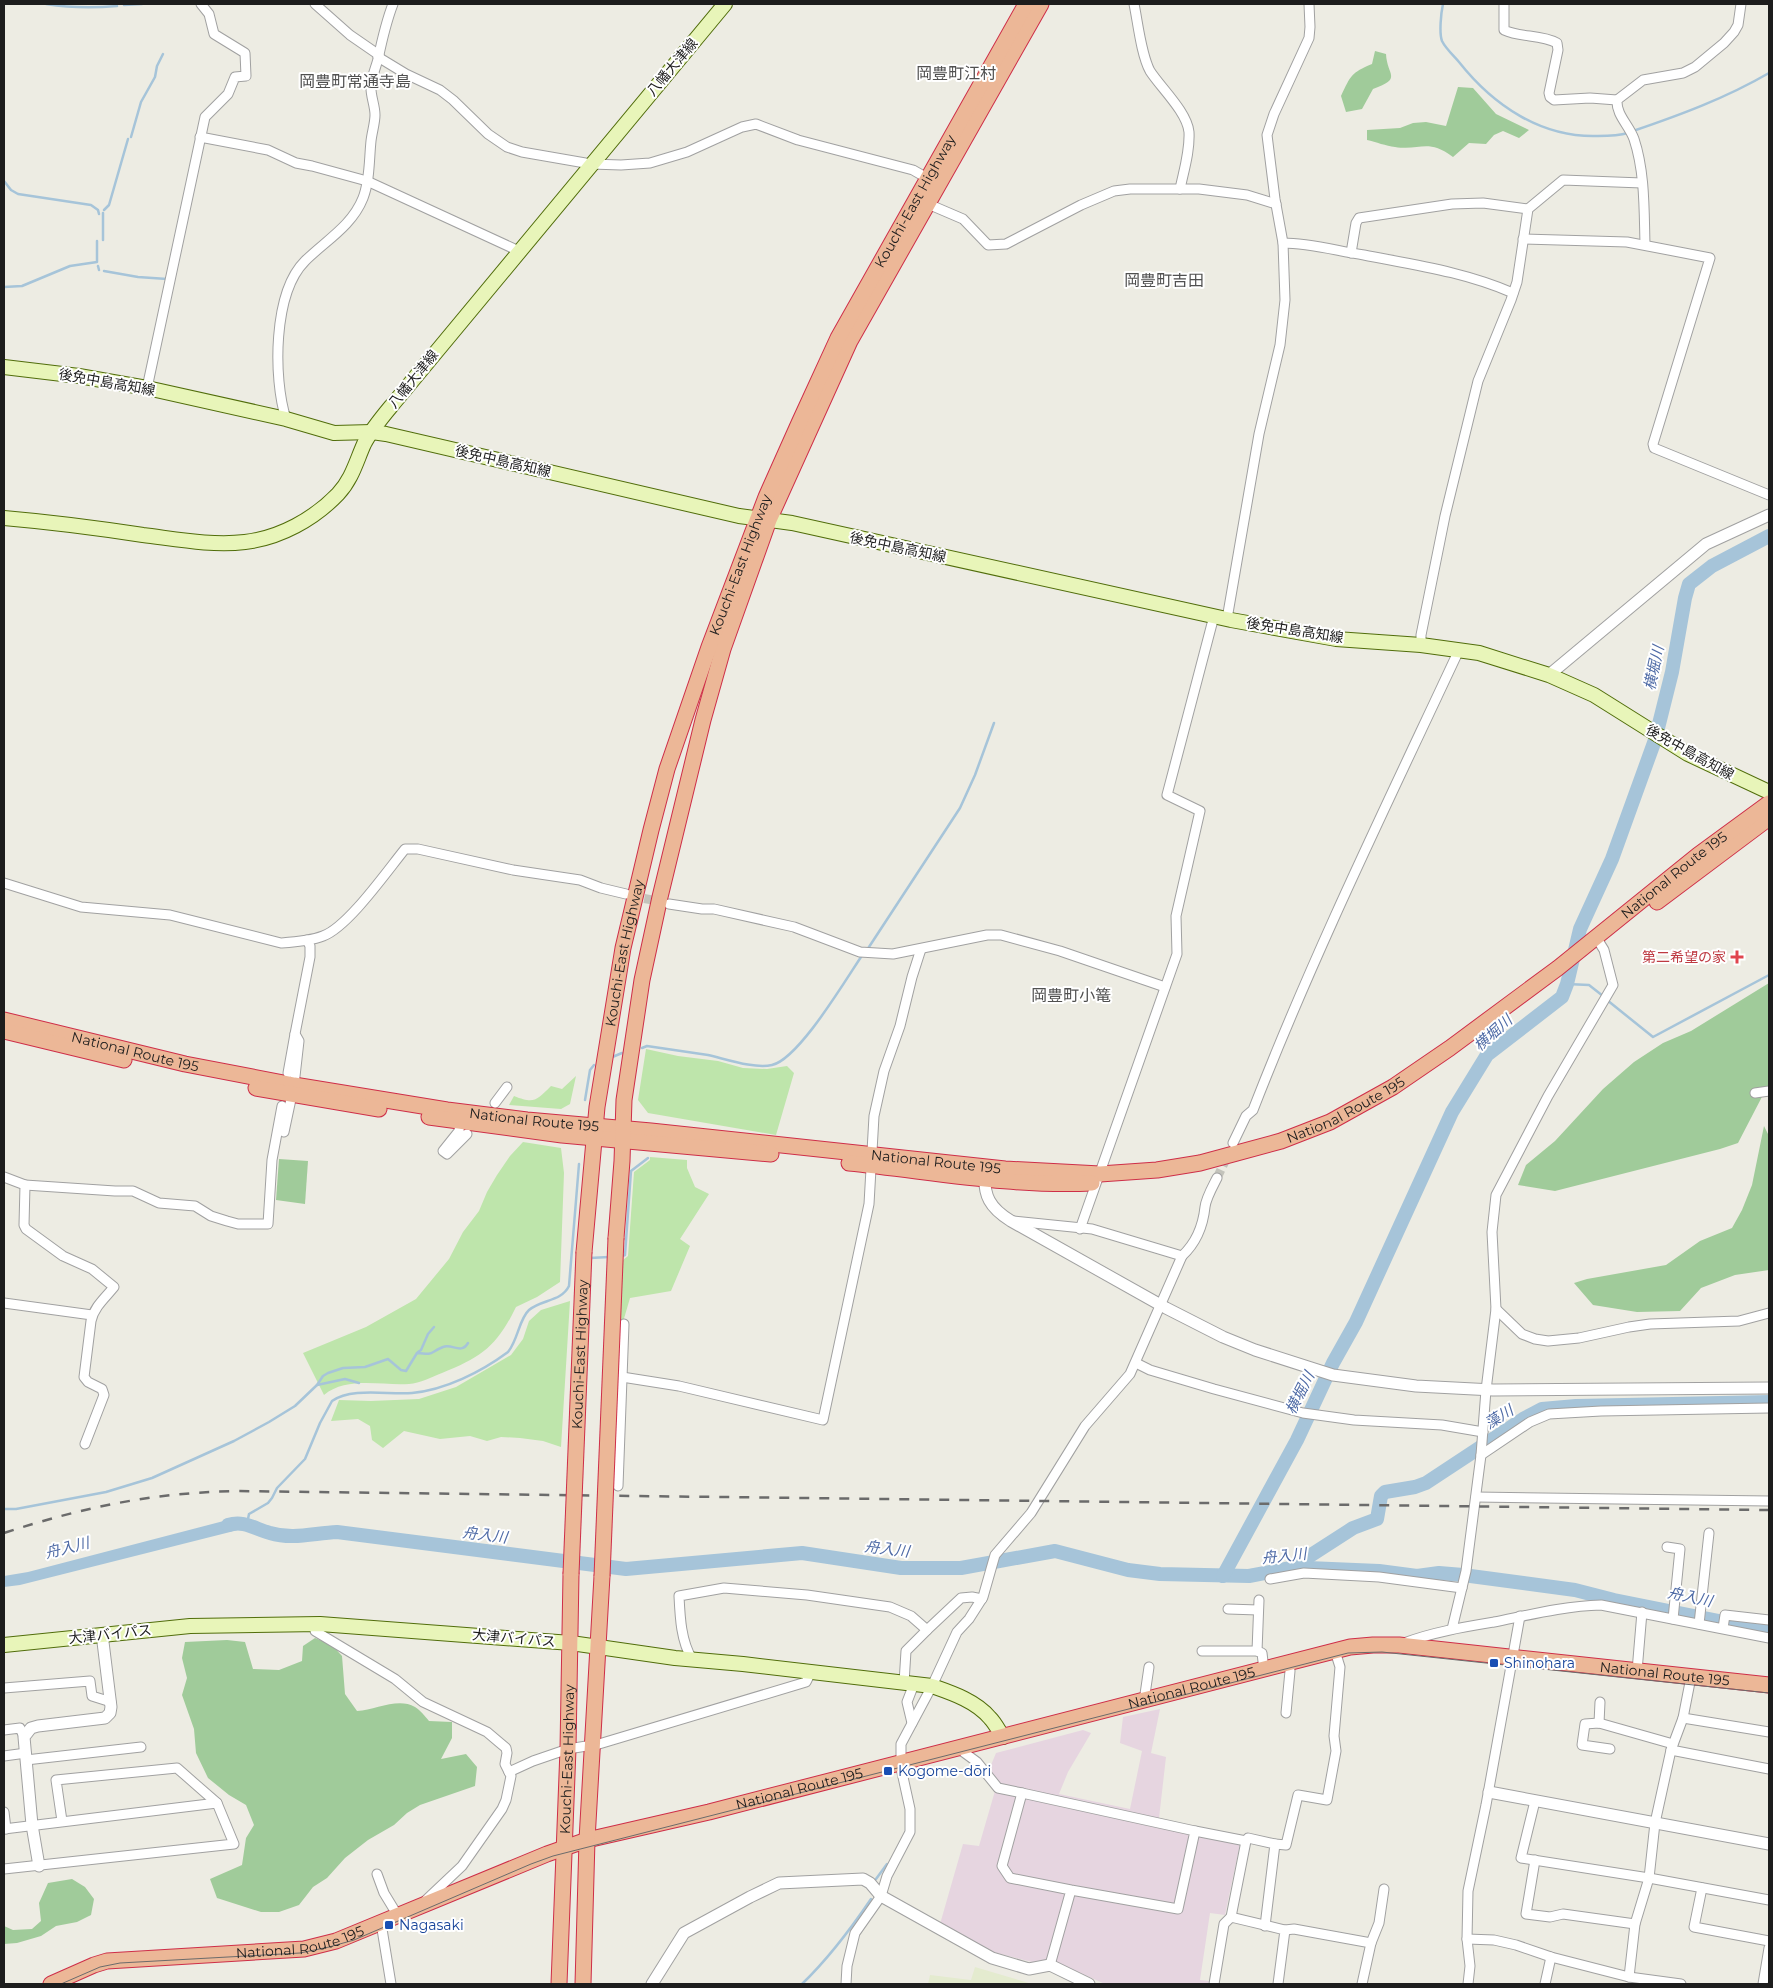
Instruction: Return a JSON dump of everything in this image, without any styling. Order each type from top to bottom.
[{"type":"highway","name":"Kouchi-East Highway","points":[[583,1984],[587,1840],[602,1576],[616,1238],[624,1100],[642,980],[654,920],[702,720],[764,519],[798,422],[838,338],[926,178],[1026,4]]},
{"type":"highway","name":"Kouchi-East Highway","points":[[559,1984],[568,1749],[571,1574],[584,1252],[598,1098],[623,948],[665,777],[709,647],[764,519],[850,341],[1041,4]]},
{"type":"highway","name":"National Route 195","points":[[4,1020],[289,1090],[464,1128],[622,1134],[985,1172],[1098,1178],[1200,1163],[1281,1141],[1330,1122],[1393,1087],[1557,974],[1698,855],[1769,803]]},
{"type":"highway","name":"National Route 195","points":[[1591,947],[1769,818]]},
{"type":"highway","name":"National Route 195","points":[[4,1031],[174,1071],[289,1090],[527,1120],[594,1132]]},
{"type":"highway","name":"National Route 195","points":[[51,1984],[107,1961],[304,1948],[344,1939],[587,1840],[1003,1737],[1335,1651],[1373,1644],[1399,1645],[1769,1685]]},
{"type":"main road","name":"八幡大津線","points":[[4,518],[209,543],[244,542],[260,539],[293,527],[308,518],[338,494],[351,477],[365,443],[393,404],[724,4]]},
{"type":"main road","name":"後免中島高知線","points":[[4,367],[79,376],[147,388],[286,419],[334,433],[372,432],[739,516],[792,523],[1221,617],[1336,638],[1421,645],[1479,653],[1549,675],[1594,695],[1688,754],[1769,792]]},
{"type":"main road","name":"大津バイパス","points":[[4,1645],[190,1626],[315,1624],[571,1643],[692,1659],[932,1686],[949,1692],[972,1704],[989,1716],[1003,1737]]},
{"type":"street","points":[[147,388],[206,115],[226,97],[235,77],[246,76],[247,58],[244,51],[223,41],[214,34],[209,14],[201,4]]},
{"type":"street","points":[[315,4],[350,35],[378,56],[406,74],[440,90],[488,134],[508,147],[540,156],[591,164],[621,165],[650,163],[687,152],[742,127],[756,124],[798,140],[913,170],[926,178],[928,204],[963,219],[988,245],[1006,244],[1081,205],[1114,191],[1199,188],[1246,195],[1276,204]]},
{"type":"street","points":[[286,419],[278,374],[280,326],[288,288],[296,272],[304,262],[341,230],[353,216],[363,198],[367,182],[375,117],[371,84],[384,27],[393,4]]},
{"type":"street","points":[[1134,4],[1150,69],[1176,107],[1189,131],[1187,155],[1180,188]]},
{"type":"street","points":[[1080,1229],[1176,954],[1176,916],[1200,810],[1167,795],[1221,617],[1280,345],[1285,300],[1283,243],[1267,135],[1274,114],[1308,38],[1310,27],[1309,4]]},
{"type":"street","points":[[1504,4],[1504,30],[1510,33],[1544,38],[1557,43],[1558,50],[1549,93],[1550,97],[1554,100],[1590,98],[1617,100],[1643,80],[1683,73],[1696,67],[1734,32],[1738,25],[1741,4]]},
{"type":"street","points":[[1617,100],[1616,108],[1634,138],[1642,183],[1645,244]]},
{"type":"street","points":[[200,137],[268,150],[296,163],[367,182],[518,251]]},
{"type":"street","points":[[1421,645],[1420,635],[1443,525],[1478,381],[1517,282],[1528,209],[1563,180],[1642,183]]},
{"type":"street","points":[[1351,253],[1356,223],[1359,218],[1452,204],[1484,203],[1528,209]]},
{"type":"street","points":[[1523,239],[1645,244],[1710,258],[1653,444],[1654,448],[1666,454],[1769,495]]},
{"type":"street","points":[[1283,243],[1351,253],[1459,274],[1492,284],[1513,293]]},
{"type":"street","points":[[1549,675],[1706,544],[1769,515]]},
{"type":"street","points":[[1233,1143],[1246,1116],[1253,1110],[1276,1051],[1356,870],[1459,650]]},
{"type":"street","points":[[4,883],[81,907],[170,916],[274,942],[298,942],[324,936],[337,929],[405,850],[418,850],[513,870],[580,880],[626,894]]},
{"type":"street","points":[[669,904],[702,910],[714,909],[794,926],[860,952],[870,954],[887,954],[987,936],[1000,936],[1064,952],[1165,987]]},
{"type":"street","points":[[277,1140],[283,1134],[295,1034],[309,964],[310,946],[307,940]]},
{"type":"street","points":[[1452,1629],[1466,1575],[1496,1309],[1492,1232],[1496,1195],[1544,1104],[1613,985],[1604,950],[1591,947]]},
{"type":"street","points":[[622,1377],[679,1386],[823,1420],[869,1204],[865,1160],[874,1116],[884,1071],[900,1026],[921,949]]},
{"type":"street","points":[[4,1177],[25,1185],[133,1191],[159,1203],[195,1206],[211,1216],[238,1224],[268,1224],[272,1160],[299,1042],[295,1034]]},
{"type":"street","points":[[495,1103],[507,1087]]},
{"type":"street","points":[[1755,1093],[1769,1091]]},
{"type":"street","points":[[985,1172],[988,1200],[994,1208],[1011,1221],[1161,1304],[1237,1343],[1328,1373],[1416,1386],[1486,1390],[1769,1388]]},
{"type":"street","points":[[846,1984],[855,1933],[881,1896],[887,1876],[910,1832],[910,1809],[900,1763],[901,1744],[932,1686],[957,1632],[982,1599],[995,1555],[1031,1513],[1085,1426],[1123,1383],[1136,1363],[1182,1256],[1192,1247],[1205,1214],[1204,1206],[1217,1178]]},
{"type":"street","points":[[25,1185],[24,1225],[26,1229],[63,1256],[92,1270],[114,1287],[99,1303],[92,1315],[84,1376],[88,1382],[102,1389],[104,1396],[86,1444]]},
{"type":"street","points":[[1011,1221],[1092,1229],[1182,1256]]},
{"type":"street","points":[[4,1303],[92,1315]]},
{"type":"street","points":[[1496,1309],[1522,1334],[1535,1340],[1548,1341],[1572,1339],[1628,1326],[1739,1321],[1769,1313]]},
{"type":"street","points":[[618,1486],[624,1324]]},
{"type":"street","points":[[1136,1363],[1150,1370],[1286,1410],[1354,1420],[1442,1425],[1482,1437]]},
{"type":"street","points":[[1481,1453],[1530,1422],[1549,1414],[1601,1411],[1769,1408]]},
{"type":"street","points":[[1476,1497],[1769,1501]]},
{"type":"street","points":[[1699,1624],[1708,1533]]},
{"type":"street","points":[[1667,1547],[1680,1549],[1673,1619]]},
{"type":"street","points":[[1270,1579],[1304,1573],[1370,1576],[1462,1588]]},
{"type":"street","points":[[692,1659],[686,1650],[680,1616],[679,1596],[724,1588],[807,1595],[890,1607],[911,1616],[927,1630]]},
{"type":"street","points":[[912,1723],[906,1702],[909,1683],[906,1651],[961,1598],[972,1597],[982,1599]]},
{"type":"street","points":[[1257,1651],[1259,1600]]},
{"type":"street","points":[[1399,1645],[1452,1629],[1591,1605],[1642,1612],[1769,1638]]},
{"type":"street","points":[[1228,1609],[1258,1610]]},
{"type":"street","points":[[1637,1671],[1642,1612]]},
{"type":"street","points":[[1723,1628],[1725,1615],[1769,1620]]},
{"type":"street","points":[[1468,1984],[1470,1966],[1467,1939],[1468,1891],[1514,1658],[1520,1616]]},
{"type":"street","points":[[315,1624],[315,1631],[394,1680],[423,1702],[487,1732],[506,1748],[505,1764],[511,1776],[506,1800],[502,1808],[462,1866],[425,1901],[423,1906]]},
{"type":"street","points":[[24,1736],[31,1728],[38,1726],[105,1718],[110,1714],[111,1702],[102,1634]]},
{"type":"street","points":[[1202,1650],[1257,1651],[1263,1656],[1264,1670]]},
{"type":"street","points":[[958,1748],[977,1762],[998,1788],[1195,1831],[1246,1841],[1248,1838],[1286,1845],[1298,1795],[1328,1800],[1336,1751],[1334,1736],[1340,1667],[1335,1651]]},
{"type":"street","points":[[1286,1713],[1289,1664]]},
{"type":"street","points":[[1144,1701],[1149,1667]]},
{"type":"street","points":[[509,1772],[533,1761],[568,1749],[592,1746],[806,1682],[811,1672]]},
{"type":"street","points":[[1629,1977],[1635,1924],[1649,1878],[1655,1823],[1672,1747],[1683,1718],[1691,1677]]},
{"type":"street","points":[[4,1688],[90,1681],[92,1696],[111,1702]]},
{"type":"street","points":[[1599,1723],[1600,1702]]},
{"type":"street","points":[[1683,1718],[1769,1732]]},
{"type":"street","points":[[1610,1749],[1582,1745],[1585,1724],[1599,1723],[1672,1747],[1769,1769]]},
{"type":"street","points":[[4,1730],[20,1728],[24,1736],[32,1825],[39,1866]]},
{"type":"street","points":[[4,1756],[26,1757],[142,1747]]},
{"type":"street","points":[[4,1869],[234,1844],[216,1803],[177,1768],[56,1780],[62,1821]]},
{"type":"street","points":[[1488,1792],[1769,1844]]},
{"type":"street","points":[[1022,1793],[1002,1866],[1010,1878],[1178,1909],[1195,1831]]},
{"type":"street","points":[[1535,1801],[1521,1858],[1649,1878],[1769,1900]]},
{"type":"street","points":[[4,1812],[5,1829],[216,1803]]},
{"type":"street","points":[[1214,1984],[1224,1924],[1231,1917],[1246,1841]]},
{"type":"street","points":[[1264,1926],[1275,1844]]},
{"type":"street","points":[[1534,1860],[1526,1914],[1550,1917],[1562,1914],[1635,1924]]},
{"type":"street","points":[[377,1874],[384,1893],[398,1916]]},
{"type":"street","points":[[652,1984],[684,1933],[750,1897],[779,1883],[863,1878],[881,1896],[992,1958],[1029,1969],[1050,1965],[1089,1984]]},
{"type":"street","points":[[1702,1888],[1694,1927],[1769,1941]]},
{"type":"street","points":[[1362,1984],[1371,1943],[1379,1923],[1384,1889]]},
{"type":"street","points":[[1050,1965],[1071,1890]]},
{"type":"street","points":[[1231,1917],[1285,1930],[1294,1929],[1371,1943]]},
{"type":"street","points":[[381,1923],[391,1984]]},
{"type":"street","points":[[1278,1984],[1285,1930]]},
{"type":"street","points":[[1467,1939],[1494,1940],[1629,1977],[1651,1982],[1681,1984]]},
{"type":"street","points":[[1762,1984],[1769,1948]]},
{"type":"street","points":[[1545,1984],[1551,1957]]},
{"type":"shaded area","points":[[1160,1709],[1151,1753],[1166,1757],[1158,1827],[1240,1844],[1225,1915],[1210,1913],[1200,1980],[1209,1981],[1208,1984],[1105,1984],[1062,1965],[1032,1962],[993,1952],[940,1924],[963,1844],[979,1846],[997,1784],[989,1770],[996,1753],[1083,1730],[1091,1733],[1068,1772],[1059,1794],[1130,1809],[1142,1751],[1120,1743],[1123,1717]]},
{"type":"green space","points":[[1375,51],[1386,54],[1391,79],[1373,89],[1362,109],[1346,112],[1341,96],[1344,89],[1352,76],[1372,64]]},
{"type":"green space","points":[[1458,87],[1473,88],[1496,114],[1529,130],[1519,138],[1503,131],[1494,135],[1486,144],[1469,143],[1453,157],[1437,148],[1424,146],[1395,147],[1367,140],[1367,130],[1400,128],[1413,123],[1426,122],[1446,126]]},
{"type":"green space","points":[[1769,983],[1769,1091],[1765,1091],[1738,1143],[1555,1191],[1518,1185],[1526,1165],[1555,1141],[1603,1089],[1634,1062],[1663,1043],[1691,1031]]},
{"type":"green space","points":[[646,1049],[678,1056],[718,1061],[743,1068],[767,1069],[787,1066],[794,1073],[776,1135],[648,1113],[638,1100]]},
{"type":"green space","points":[[576,1076],[570,1104],[561,1109],[509,1105],[514,1096],[526,1100],[534,1100],[551,1086],[562,1089]]},
{"type":"green space","points":[[1764,1126],[1769,1136],[1769,1270],[1735,1275],[1701,1288],[1680,1311],[1637,1312],[1593,1305],[1574,1283],[1666,1265],[1700,1241],[1732,1228],[1752,1185]]},
{"type":"green space","points":[[523,1142],[561,1148],[564,1173],[560,1282],[537,1297],[516,1307],[502,1332],[487,1349],[456,1367],[426,1380],[413,1383],[354,1384],[333,1389],[324,1395],[303,1353],[366,1327],[416,1299],[449,1259],[463,1232],[479,1211],[497,1175],[510,1156]]},
{"type":"green space","points":[[650,1157],[687,1160],[687,1168],[695,1187],[709,1194],[680,1239],[690,1246],[671,1291],[630,1298],[623,1322],[620,1322],[623,1260],[628,1256],[634,1172],[650,1160]]},
{"type":"green space","points":[[279,1159],[308,1161],[305,1204],[276,1200]]},
{"type":"green space","points":[[570,1301],[561,1447],[543,1441],[520,1438],[501,1437],[487,1441],[470,1436],[440,1439],[404,1431],[383,1448],[372,1440],[370,1426],[358,1419],[331,1421],[339,1400],[419,1399],[456,1387],[511,1355],[523,1339],[529,1321],[541,1310]]},
{"type":"green space","points":[[315,1638],[332,1645],[342,1656],[345,1694],[357,1711],[401,1703],[415,1707],[429,1721],[452,1722],[452,1738],[441,1759],[466,1754],[477,1767],[475,1786],[420,1805],[407,1813],[394,1825],[368,1840],[345,1858],[327,1878],[313,1887],[299,1905],[279,1912],[261,1912],[217,1898],[210,1879],[242,1865],[246,1838],[254,1825],[246,1805],[229,1795],[208,1778],[196,1753],[194,1729],[182,1695],[187,1678],[182,1658],[185,1642],[227,1640],[245,1642],[253,1669],[279,1670],[302,1661],[303,1646]]},
{"type":"green space","points":[[72,1879],[85,1887],[94,1899],[91,1915],[77,1922],[56,1926],[41,1936],[17,1943],[4,1944],[4,1926],[13,1930],[32,1929],[41,1921],[39,1903],[48,1883]]},
{"type":"green space","points":[[975,1967],[1032,1984],[928,1984],[930,1975],[971,1980]]},
{"type":"water","points":[[239,1517],[245,1519],[246,1528],[20,1585],[4,1587],[4,1576],[28,1572]]},
{"type":"waterway","points":[[46,4],[82,7],[117,6]]},
{"type":"waterway","points":[[124,5],[142,4]]},
{"type":"waterway","points":[[1443,4],[1440,28],[1442,41],[1472,78],[1503,105],[1538,125],[1557,131],[1577,135],[1598,136],[1628,133]]},
{"type":"waterway","points":[[131,137],[141,102],[155,77],[157,66],[163,54]]},
{"type":"waterway","points":[[1633,131],[1702,105],[1769,73]]},
{"type":"waterway","points":[[104,210],[109,205],[128,139]]},
{"type":"waterway","points":[[4,181],[11,190],[18,194],[91,205],[98,210],[99,214]]},
{"type":"waterway","points":[[103,213],[103,240]]},
{"type":"waterway","points":[[4,287],[22,286],[70,266],[97,262],[97,241]]},
{"type":"waterway","points":[[98,266],[99,270]]},
{"type":"waterway","points":[[104,271],[138,277],[167,279]]},
{"type":"waterway","name":"横堀川","points":[[1223,1576],[1297,1440],[1333,1363],[1356,1322],[1452,1112],[1487,1055],[1562,997],[1567,984],[1580,929],[1612,859],[1655,740],[1672,672],[1689,584],[1712,566],[1769,536]]},
{"type":"waterway","points":[[867,950],[960,808],[975,775],[994,723]]},
{"type":"waterway","points":[[642,1048],[647,1046],[708,1055],[749,1065],[772,1065],[783,1060],[808,1034],[834,999],[863,954]]},
{"type":"waterway","points":[[1607,1000],[1653,1037],[1769,975]]},
{"type":"waterway","points":[[1567,984],[1589,985],[1603,996]]},
{"type":"waterway","points":[[610,1058],[622,1053]]},
{"type":"waterway","points":[[585,1100],[590,1070],[594,1065]]},
{"type":"waterway","points":[[620,1257],[625,1255],[631,1171],[648,1158]]},
{"type":"waterway","points":[[247,1524],[249,1514],[268,1503],[277,1488],[305,1459],[320,1423],[332,1401],[350,1394],[370,1392],[412,1393],[424,1391],[462,1379],[508,1352],[529,1310],[534,1306],[556,1298],[566,1291],[569,1286],[579,1164]]},
{"type":"waterway","points":[[590,1258],[609,1257]]},
{"type":"waterway","points":[[418,1352],[434,1327]]},
{"type":"waterway","points":[[4,1509],[16,1509],[106,1492],[152,1478],[234,1441],[269,1422],[295,1406],[328,1373],[343,1368],[365,1367],[388,1359],[401,1370],[406,1371],[417,1353],[430,1354],[446,1346],[462,1348],[468,1343]]},
{"type":"waterway","points":[[317,1385],[345,1379],[359,1383]]},
{"type":"waterway","name":"藻川","points":[[1291,1568],[1353,1528],[1377,1519],[1381,1496],[1385,1492],[1415,1487],[1426,1483],[1523,1419],[1542,1409],[1576,1406],[1769,1402]]},
{"type":"waterway","name":"舟入川","points":[[228,1525],[244,1524],[270,1533],[287,1536],[337,1532],[626,1569],[802,1553],[901,1568],[961,1568],[1055,1551],[1128,1570],[1160,1574],[1249,1576],[1291,1568],[1379,1571],[1417,1576],[1439,1573],[1575,1590],[1614,1600],[1769,1631]]},
{"type":"waterway","points":[[876,1879],[887,1864]]},
{"type":"waterway","points":[[802,1984],[839,1943],[871,1899]]},
{"type":"tunnel","points":[[631,896],[663,902]]},
{"type":"tunnel","points":[[1217,1178],[1228,1155]]},
{"type":"tram line","points":[[61,1984],[100,1967],[120,1963],[300,1953],[329,1947],[354,1940],[553,1856],[1348,1653],[1382,1652],[1769,1693]]},
{"type":"railway","points":[[4,1533],[62,1516],[118,1503],[204,1492],[235,1491],[1769,1510]]},
{"type":"place","name":"第二希望の家","points":[[1737,957]]},
{"type":"place","name":"Shinohara","points":[[1494,1663]]},
{"type":"place","name":"Kogome-dōri","points":[[888,1771]]},
{"type":"place","name":"Nagasaki","points":[[389,1925]]},
{"type":"district","name":"岡豊町江村","points":[[956,73]]},
{"type":"district","name":"岡豊町常通寺島","points":[[355,81]]},
{"type":"district","name":"岡豊町吉田","points":[[1164,280]]},
{"type":"district","name":"岡豊町小篭","points":[[1071,995]]}]
